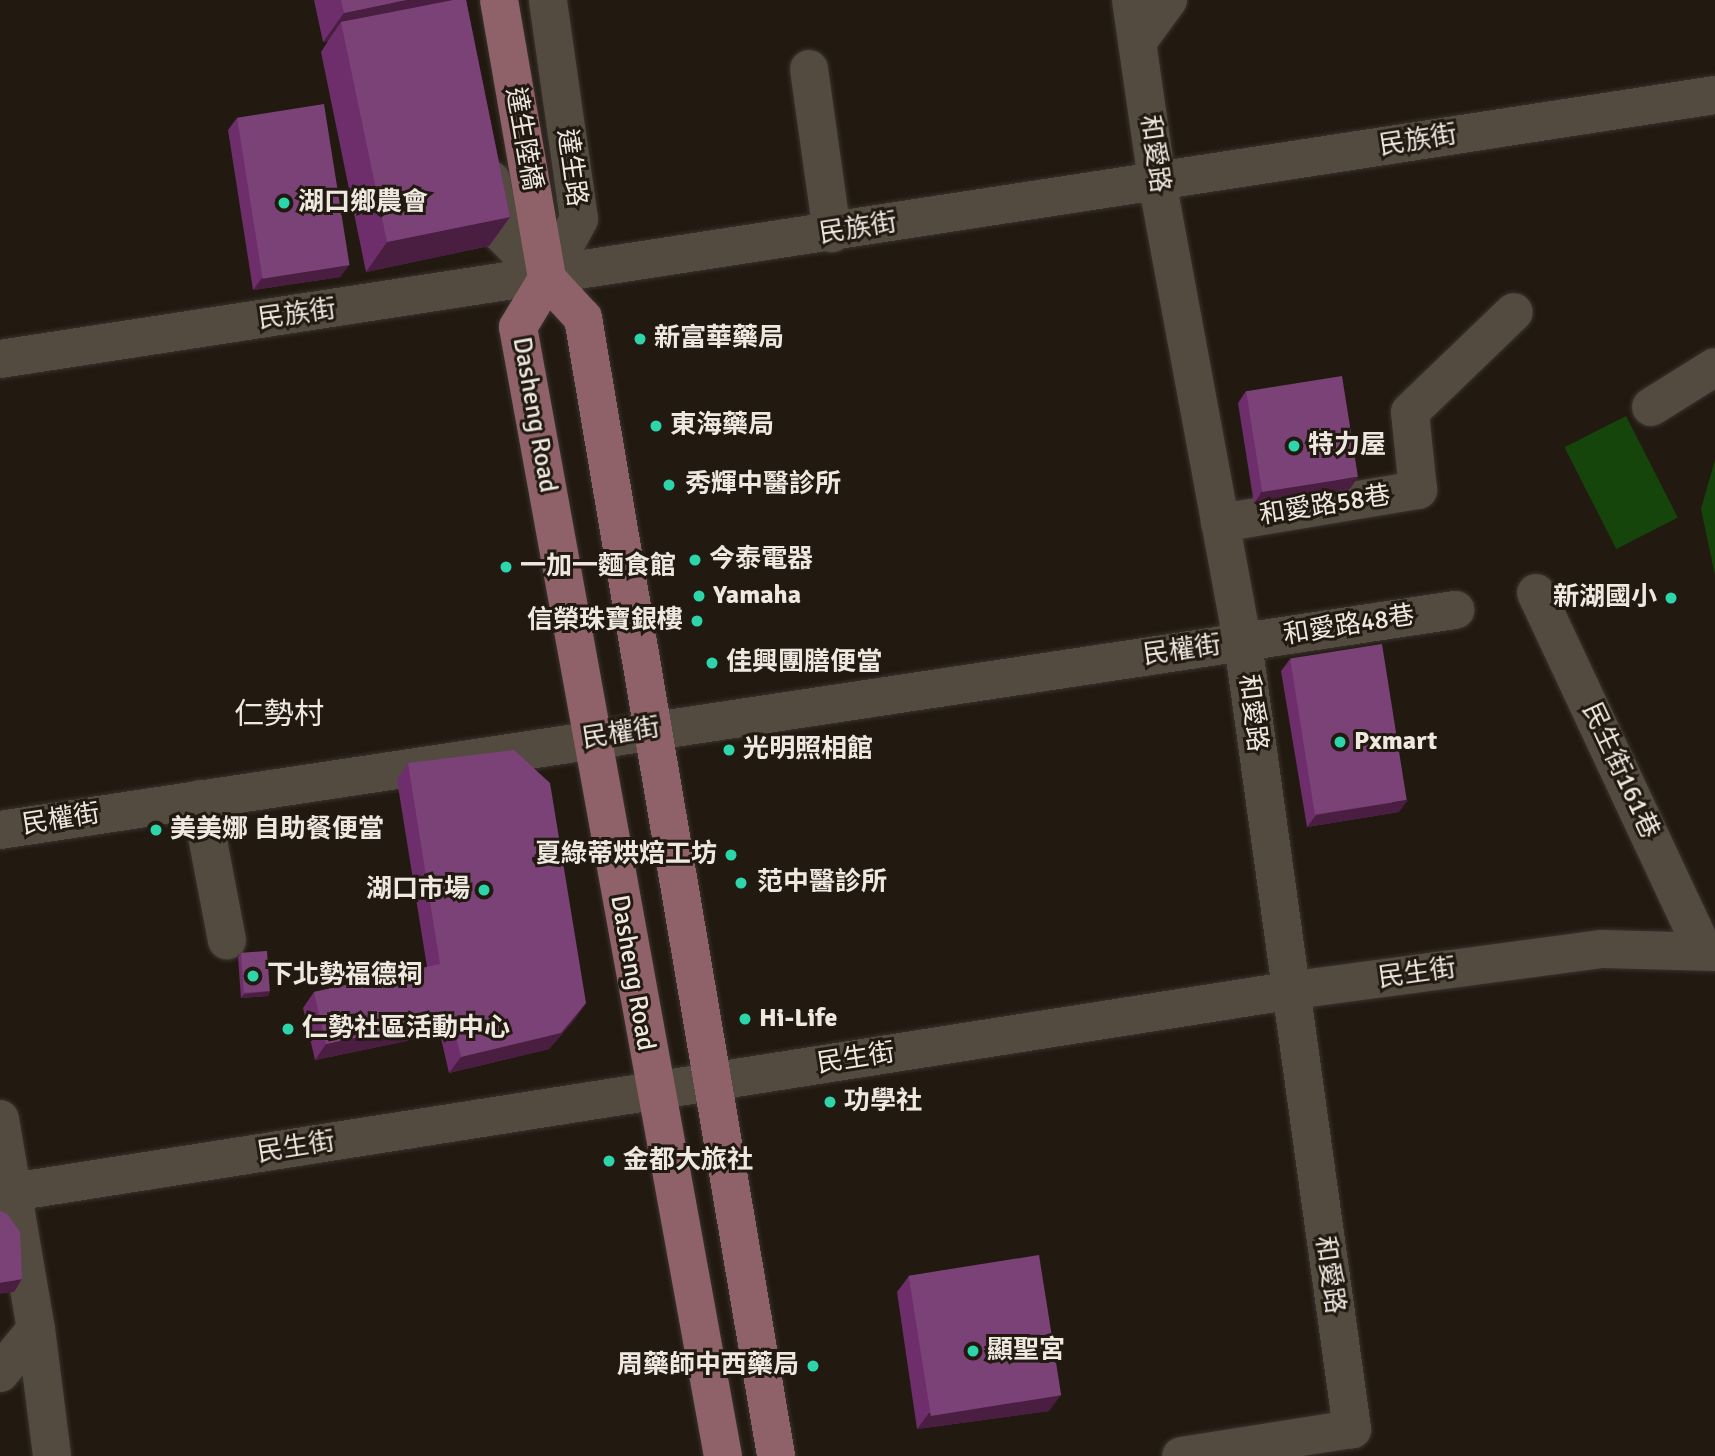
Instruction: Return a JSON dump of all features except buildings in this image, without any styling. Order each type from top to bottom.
[{"type":"main road","name":"達生陸橋","points":[[499,0],[547,279]]},
{"type":"main road","points":[[547,279],[583,318],[710,1083],[776,1456]]},
{"type":"main road","name":"Dasheng Road","points":[[547,279],[518,327],[653,1093],[723,1456]]},
{"type":"street","name":"達生路","points":[[547,279],[579,219],[548,0]]},
{"type":"street","name":"和愛路","points":[[1131,0],[1157,181],[1243,643],[1287,991],[1352,1429],[1181,1456]]},
{"type":"street","points":[[1138,41],[1168,0]]},
{"type":"street","points":[[809,69],[832,233]]},
{"type":"street","name":"民族街","points":[[0,359],[547,279],[1715,95]]},
{"type":"street","points":[[484,137],[501,233],[547,279]]},
{"type":"street","name":"和愛路58巷","points":[[1220,523],[1418,491],[1410,412],[1514,312]]},
{"type":"street","points":[[1651,407],[1715,367]]},
{"type":"street","name":"民生街161巷","points":[[1536,593],[1709,950]]},
{"type":"street","name":"和愛路48巷","points":[[1243,643],[1455,610]]},
{"type":"street","name":"民權街","points":[[0,830],[651,729],[1243,643]]},
{"type":"street","points":[[200,799],[227,940]]},
{"type":"street","name":"民生街","points":[[6,1193],[1287,991],[1602,949],[1709,950]]},
{"type":"street","points":[[0,1119],[6,1193],[36,1329],[52,1456]]},
{"type":"street","points":[[0,1373],[36,1329]]},
{"type":"green space","points":[[1626,416],[1678,518],[1616,549],[1565,447]]},
{"type":"green space","points":[[1715,460],[1715,575],[1701,509]]},
{"type":"place","name":"湖口鄉農會","points":[[284,203]]},
{"type":"place","name":"新富華藥局","points":[[640,339]]},
{"type":"place","name":"東海藥局","points":[[656,426]]},
{"type":"place","name":"特力屋","points":[[1294,446]]},
{"type":"place","name":"秀輝中醫診所","points":[[669,485]]},
{"type":"place","name":"今泰電器","points":[[695,560]]},
{"type":"place","name":"一加一麵食館","points":[[506,567]]},
{"type":"place","name":"Yamaha","points":[[699,596]]},
{"type":"place","name":"新湖國小","points":[[1671,598]]},
{"type":"place","name":"信榮珠寶銀樓","points":[[697,621]]},
{"type":"place","name":"佳興團膳便當","points":[[712,663]]},
{"type":"place","name":"Pxmart","points":[[1340,742]]},
{"type":"place","name":"光明照相館","points":[[729,750]]},
{"type":"place","name":"美美娜 自助餐便當","points":[[156,830]]},
{"type":"place","name":"夏綠蒂烘焙工坊","points":[[731,855]]},
{"type":"place","name":"范中醫診所","points":[[741,883]]},
{"type":"place","name":"湖口市場","points":[[484,890]]},
{"type":"place","name":"下北勢福德祠","points":[[253,976]]},
{"type":"place","name":"Hi-Life","points":[[745,1019]]},
{"type":"place","name":"仁勢社區活動中心","points":[[288,1029]]},
{"type":"place","name":"功學社","points":[[830,1102]]},
{"type":"place","name":"金都大旅社","points":[[609,1161]]},
{"type":"place","name":"顯聖宮","points":[[973,1351]]},
{"type":"place","name":"周藥師中西藥局","points":[[813,1366]]},
{"type":"district","name":"仁勢村","points":[[279,715]]}]
